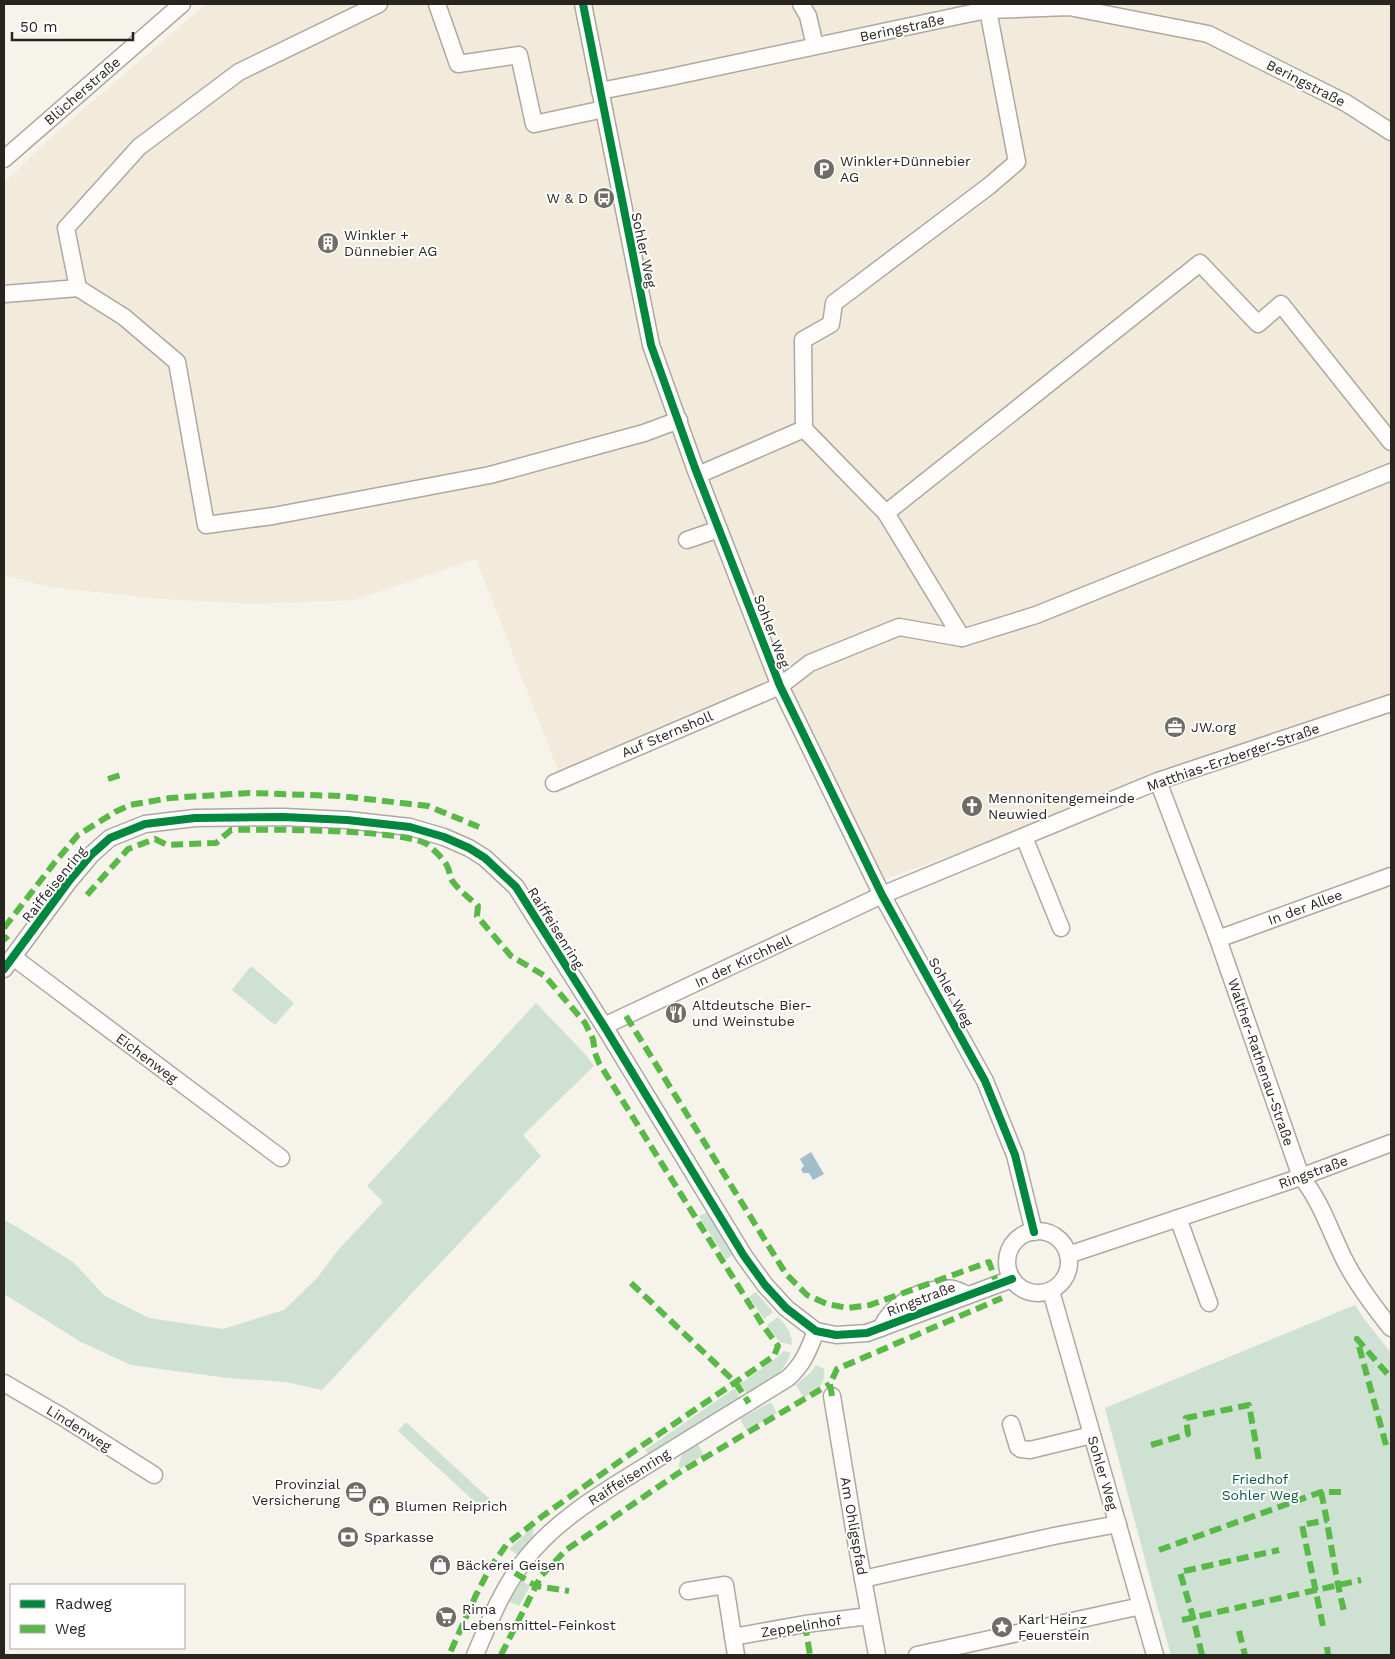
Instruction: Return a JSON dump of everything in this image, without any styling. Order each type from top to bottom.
[{"type":"street","name":"Blücherstraße","points":[[4,160],[182,4]]},
{"type":"street","points":[[78,288],[66,228],[139,147],[239,72],[379,4]]},
{"type":"street","points":[[437,4],[458,64],[519,55],[534,124],[604,109]]},
{"type":"street","name":"Sohler Weg","points":[[583,4],[651,345],[698,475],[780,686],[882,895],[985,1081],[1015,1155],[1034,1232]]},
{"type":"street","points":[[801,4],[808,16],[815,46]]},
{"type":"street","name":"Beringstraße","points":[[600,90],[988,10],[1069,7],[1208,34],[1346,103],[1391,132]]},
{"type":"street","points":[[988,10],[1017,162],[989,186],[834,303],[831,324],[803,340],[804,429],[886,513],[962,638],[1036,615],[1391,472]]},
{"type":"street","points":[[886,513],[1200,263],[1258,324],[1281,304],[1391,442]]},
{"type":"street","points":[[4,294],[78,288],[124,317],[177,362],[206,525],[273,516],[490,474],[644,433],[679,420]]},
{"type":"street","points":[[698,475],[804,429]]},
{"type":"street","points":[[687,540],[718,529]]},
{"type":"street","name":"Auf Sternsholl","points":[[554,783],[780,686],[810,663],[899,627],[962,638]]},
{"type":"street","name":"Matthias-Erzberger-Straße","points":[[882,895],[1158,781],[1391,703]]},
{"type":"street","name":"Walther-Rathenau-Straße","points":[[1158,781],[1218,939],[1302,1177],[1313,1191],[1344,1260],[1376,1310],[1391,1328]]},
{"type":"street","name":"Raiffeisenring","points":[[8,963],[69,881],[91,855],[110,838],[145,824],[195,818],[284,817],[348,820],[410,827],[444,837],[469,848],[485,858],[516,888],[604,1026],[744,1256],[765,1285],[786,1308],[816,1331],[836,1335]]},
{"type":"street","points":[[1024,837],[1061,928]]},
{"type":"street","name":"In der Allee","points":[[1218,939],[1391,876]]},
{"type":"street","name":"In der Kirchhell","points":[[604,1026],[882,895]]},
{"type":"street","name":"Eichenweg","points":[[8,963],[281,1158]]},
{"type":"street","name":"Ringstraße","points":[[1068,1255],[1302,1177],[1391,1143]]},
{"type":"street","points":[[1178,1218],[1209,1303]]},
{"type":"street","points":[[1034,1232],[1041,1232],[1055,1237],[1061,1242],[1068,1255],[1069,1266],[1066,1276],[1060,1285],[1050,1291],[1040,1293],[1029,1292],[1019,1287],[1012,1278],[1008,1267],[1008,1255],[1013,1244],[1022,1236],[1034,1232]]},
{"type":"street","name":"Ringstraße","points":[[836,1335],[867,1333],[1012,1278]]},
{"type":"street","name":"Sohler Weg","points":[[1050,1291],[1155,1655]]},
{"type":"street","name":"Raiffeisenring","points":[[475,1655],[500,1600],[516,1573],[536,1546],[556,1526],[614,1486],[788,1378],[800,1367],[816,1331]]},
{"type":"street","name":"Lindenweg","points":[[4,1383],[61,1416],[154,1475]]},
{"type":"street","name":"Am Ohligspfad","points":[[832,1396],[877,1655]]},
{"type":"street","points":[[1011,1424],[1018,1447],[1021,1449],[1030,1450],[1092,1435]]},
{"type":"street","points":[[863,1579],[1054,1536],[1118,1524]]},
{"type":"street","points":[[688,1591],[725,1584],[736,1655]]},
{"type":"street","points":[[917,1655],[1141,1606]]},
{"type":"street","name":"Zeppelinhof","points":[[733,1637],[805,1624],[869,1616]]},
{"type":"shaded area","points":[[206,4],[1391,4],[1391,703],[1158,781],[877,882],[781,677],[559,773],[476,559],[354,600],[252,604],[150,598],[49,587],[4,575],[4,183],[50,138]]},
{"type":"green space","points":[[251,966],[294,1003],[275,1025],[232,990]]},
{"type":"green space","points":[[536,1003],[586,1055],[594,1066],[523,1135],[541,1156],[322,1390],[286,1382],[228,1378],[131,1365],[81,1342],[4,1294],[4,1220],[73,1262],[105,1296],[149,1318],[223,1329],[284,1310],[317,1278],[339,1249],[383,1202],[367,1186]]},
{"type":"green space","points":[[708,1212],[734,1254],[726,1259],[699,1216]]},
{"type":"green space","points":[[756,1292],[773,1312],[764,1319],[750,1298]]},
{"type":"green space","name":"Friedhof Sohler Weg","points":[[1355,1305],[1391,1353],[1391,1655],[1171,1655],[1105,1408]]},
{"type":"green space","points":[[778,1317],[788,1330],[792,1345],[780,1342],[767,1325]]},
{"type":"green space","points":[[784,1351],[791,1353],[783,1368],[773,1378],[747,1394],[740,1384]]},
{"type":"green space","points":[[816,1365],[824,1369],[824,1379],[819,1387],[804,1398],[796,1385]]},
{"type":"green space","points":[[735,1388],[740,1398],[650,1456],[645,1450]]},
{"type":"green space","points":[[771,1402],[777,1413],[746,1430],[740,1419]]},
{"type":"green space","points":[[406,1422],[495,1504],[487,1513],[398,1431]]},
{"type":"green space","points":[[698,1444],[704,1455],[679,1469],[683,1451]]},
{"type":"green space","points":[[533,1527],[533,1536],[518,1555],[509,1549]]},
{"type":"green space","points":[[520,1580],[530,1586],[519,1606],[508,1601]]},
{"type":"water","points":[[811,1152],[824,1174],[813,1180],[809,1173],[803,1173],[801,1169],[804,1166],[800,1159]]},
{"type":"marked path","points":[[108,779],[121,775]]},
{"type":"marked path","points":[[4,928],[78,835],[130,805],[170,798],[250,793],[340,796],[428,806],[479,827]]},
{"type":"marked path","points":[[87,895],[128,849],[155,839],[167,845],[216,843],[231,830],[302,830],[393,836],[415,840],[428,845],[445,862],[453,882],[478,906],[477,916],[511,956],[545,976],[585,1023],[593,1039],[599,1063],[762,1324],[778,1346],[774,1356],[637,1449],[544,1515],[507,1544],[490,1568],[449,1655]]},
{"type":"marked path","points":[[4,936],[8,940]]},
{"type":"marked path","points":[[626,1016],[786,1274],[807,1295],[827,1304],[848,1308],[870,1305],[989,1262],[997,1284]]},
{"type":"marked path","points":[[631,1283],[735,1382],[749,1403]]},
{"type":"marked path","points":[[832,1396],[830,1384],[837,1369],[1002,1298]]},
{"type":"marked path","points":[[1386,1445],[1357,1339],[1391,1378]]},
{"type":"marked path","points":[[501,1655],[541,1576],[566,1550],[677,1474],[830,1384]]},
{"type":"marked path","points":[[1151,1445],[1188,1434],[1186,1418],[1249,1405],[1259,1461]]},
{"type":"marked path","points":[[1321,1492],[1344,1611]]},
{"type":"marked path","points":[[1159,1550],[1321,1492],[1344,1492]]},
{"type":"marked path","points":[[1323,1626],[1302,1525],[1327,1520]]},
{"type":"marked path","points":[[1202,1655],[1180,1572],[1279,1550]]},
{"type":"marked path","points":[[515,1573],[536,1586],[569,1591]]},
{"type":"marked path","points":[[1182,1620],[1361,1580]]},
{"type":"marked path","points":[[805,1624],[810,1655]]},
{"type":"marked path","points":[[1239,1631],[1245,1655]]},
{"type":"marked path","points":[[1327,1647],[1328,1655]]},
{"type":"cycle path","points":[[583,4],[651,345],[695,468],[780,686],[882,895],[985,1081],[1015,1155],[1034,1232]]},
{"type":"cycle path","points":[[4,969],[69,881],[91,855],[110,838],[145,824],[195,818],[284,817],[347,820],[410,827],[444,837],[469,848],[485,858],[516,887],[604,1026],[744,1256],[765,1285],[786,1308],[816,1331],[836,1335],[867,1333],[1012,1279]]},
{"type":"place","name":"Winkler+Dünnebier AG","points":[[824,169]]},
{"type":"place","name":"W & D","points":[[604,198]]},
{"type":"place","name":"Winkler + Dünnebier AG","points":[[328,243]]},
{"type":"place","name":"JW.org","points":[[1175,727]]},
{"type":"place","name":"Mennonitengemeinde Neuwied","points":[[972,806]]},
{"type":"place","name":"Altdeutsche Bier- und Weinstube","points":[[676,1013]]},
{"type":"place","name":"Provinzial Versicherung","points":[[356,1492]]},
{"type":"place","name":"Blumen Reiprich","points":[[379,1506]]},
{"type":"place","name":"Sparkasse","points":[[348,1537]]},
{"type":"place","name":"Bäckerei Geisen","points":[[440,1565]]},
{"type":"place","name":"Rima Lebensmittel-Feinkost","points":[[446,1617]]},
{"type":"place","name":"Karl Heinz Feuerstein","points":[[1002,1627]]}]
